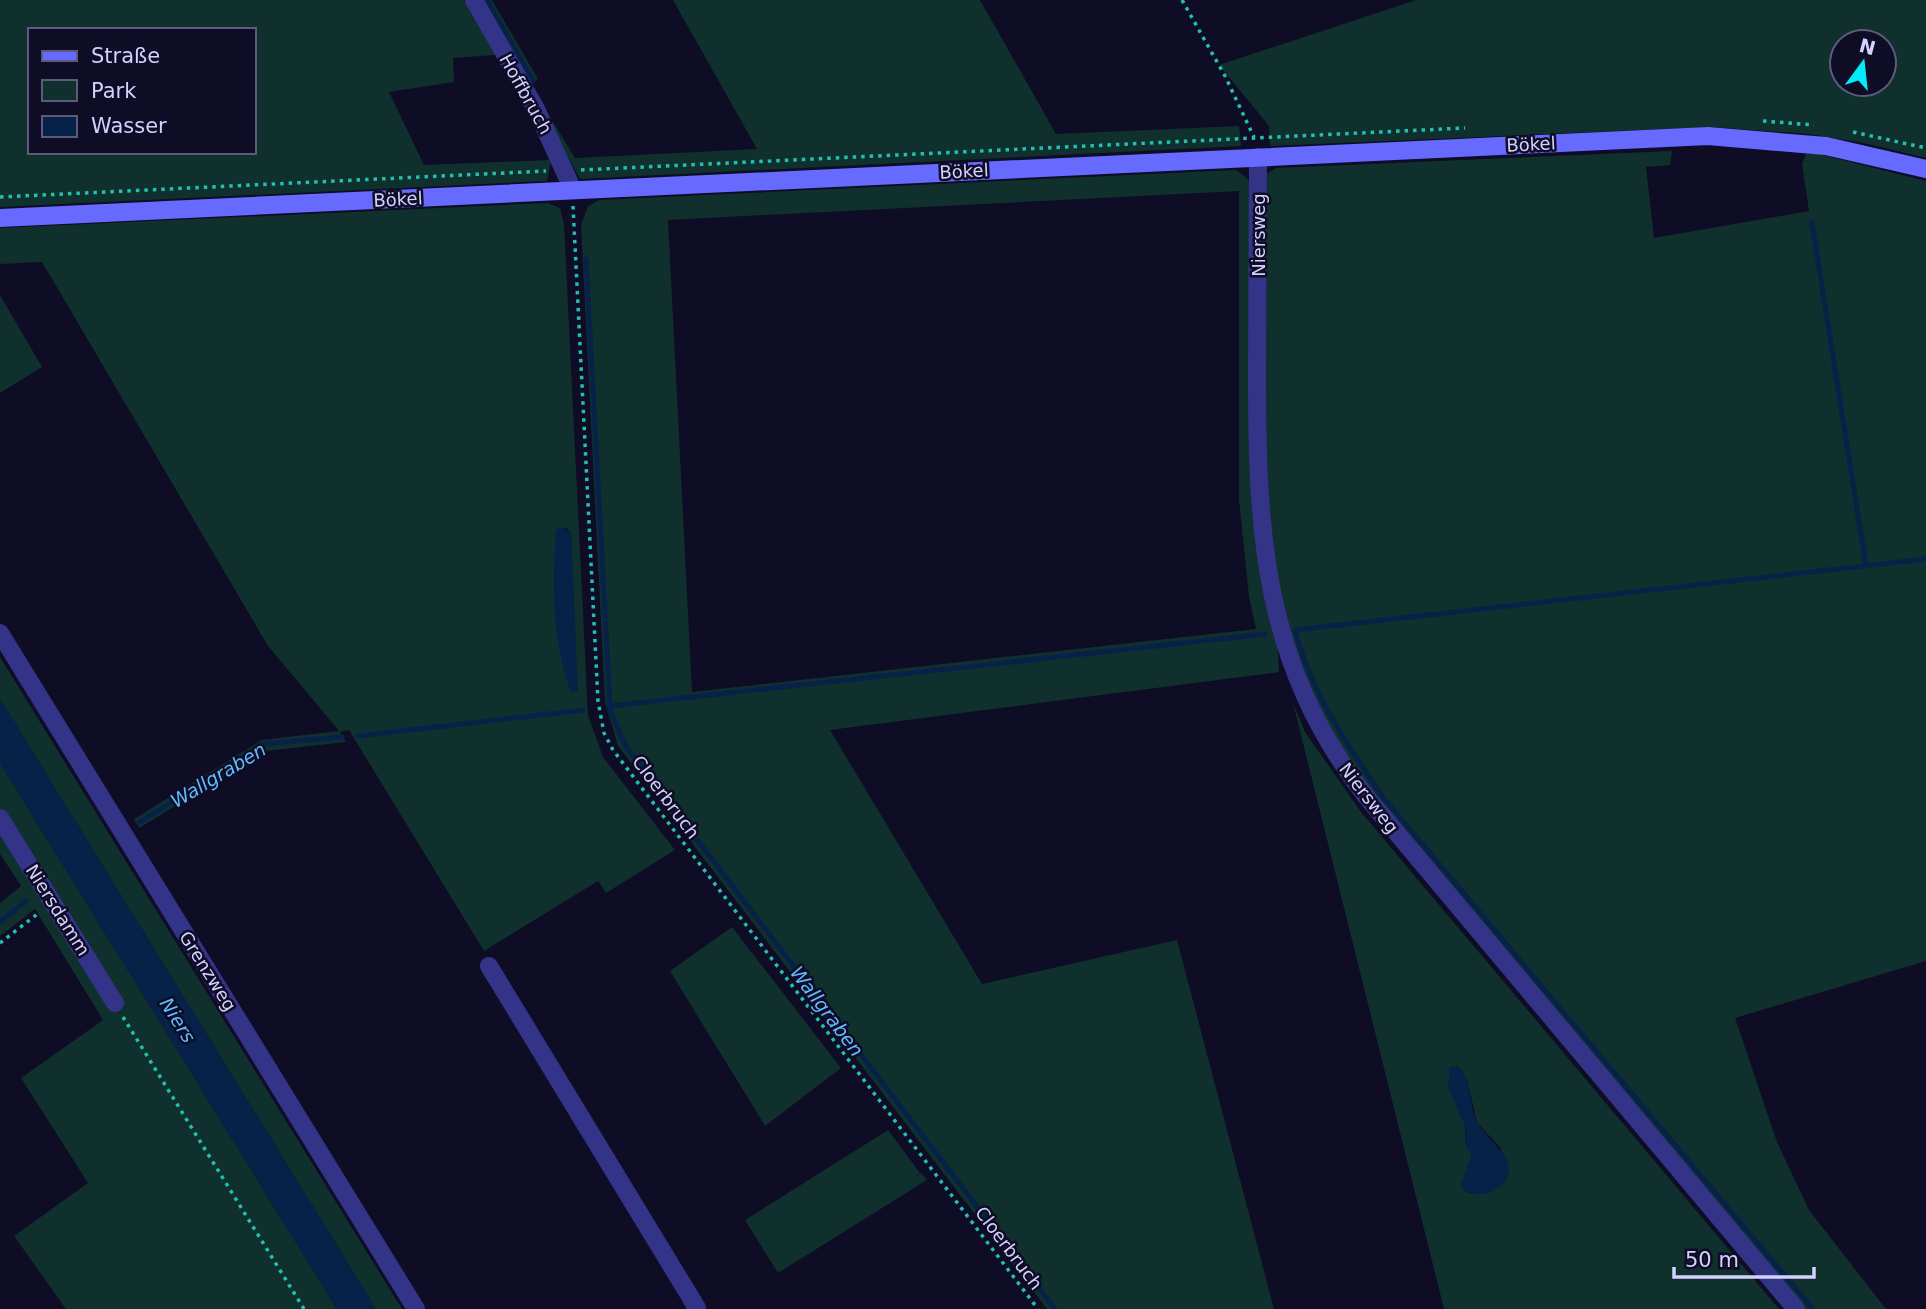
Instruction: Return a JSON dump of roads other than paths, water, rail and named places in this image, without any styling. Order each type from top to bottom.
[{"type":"main road","name":"Bökel","points":[[0,218],[1708,136],[1826,146],[1926,169]]},
{"type":"street","name":"Hoffbruch","points":[[474,0],[547,130],[573,190]]},
{"type":"street","name":"Niersweg","points":[[1258,157],[1257,465],[1261,530],[1278,621],[1305,701],[1329,745],[1365,795],[1796,1309]]},
{"type":"street","name":"Grenzweg","points":[[0,633],[416,1309]]},
{"type":"street","name":"Niersdamm","points":[[0,818],[115,1003]]},
{"type":"street","points":[[489,966],[697,1308],[695,1309]]},
{"type":"water","points":[[560,527],[571,532],[578,692],[571,692],[557,633],[554,572],[556,531]]},
{"type":"water","name":"Niers","points":[[0,699],[376,1309],[337,1309],[0,763]]},
{"type":"water","points":[[1458,1066],[1466,1078],[1477,1122],[1502,1153],[1509,1171],[1506,1180],[1497,1189],[1486,1193],[1466,1192],[1461,1185],[1472,1156],[1465,1144],[1466,1128],[1448,1088],[1450,1067]]},
{"type":"waterway","points":[[487,0],[533,81]]},
{"type":"waterway","points":[[1812,223],[1866,566]]},
{"type":"waterway","points":[[586,259],[610,706],[1265,634]]},
{"type":"waterway","points":[[1813,1309],[1382,796],[1320,696],[1295,630],[1926,559]]},
{"type":"waterway","name":"Wallgraben","points":[[609,707],[625,745],[1055,1309]]},
{"type":"waterway","name":"Wallgraben","points":[[358,736],[583,710]]},
{"type":"waterway","name":"Wallgraben","points":[[140,822],[264,744],[342,737]]},
{"type":"waterway","points":[[0,922],[26,901]]}]
